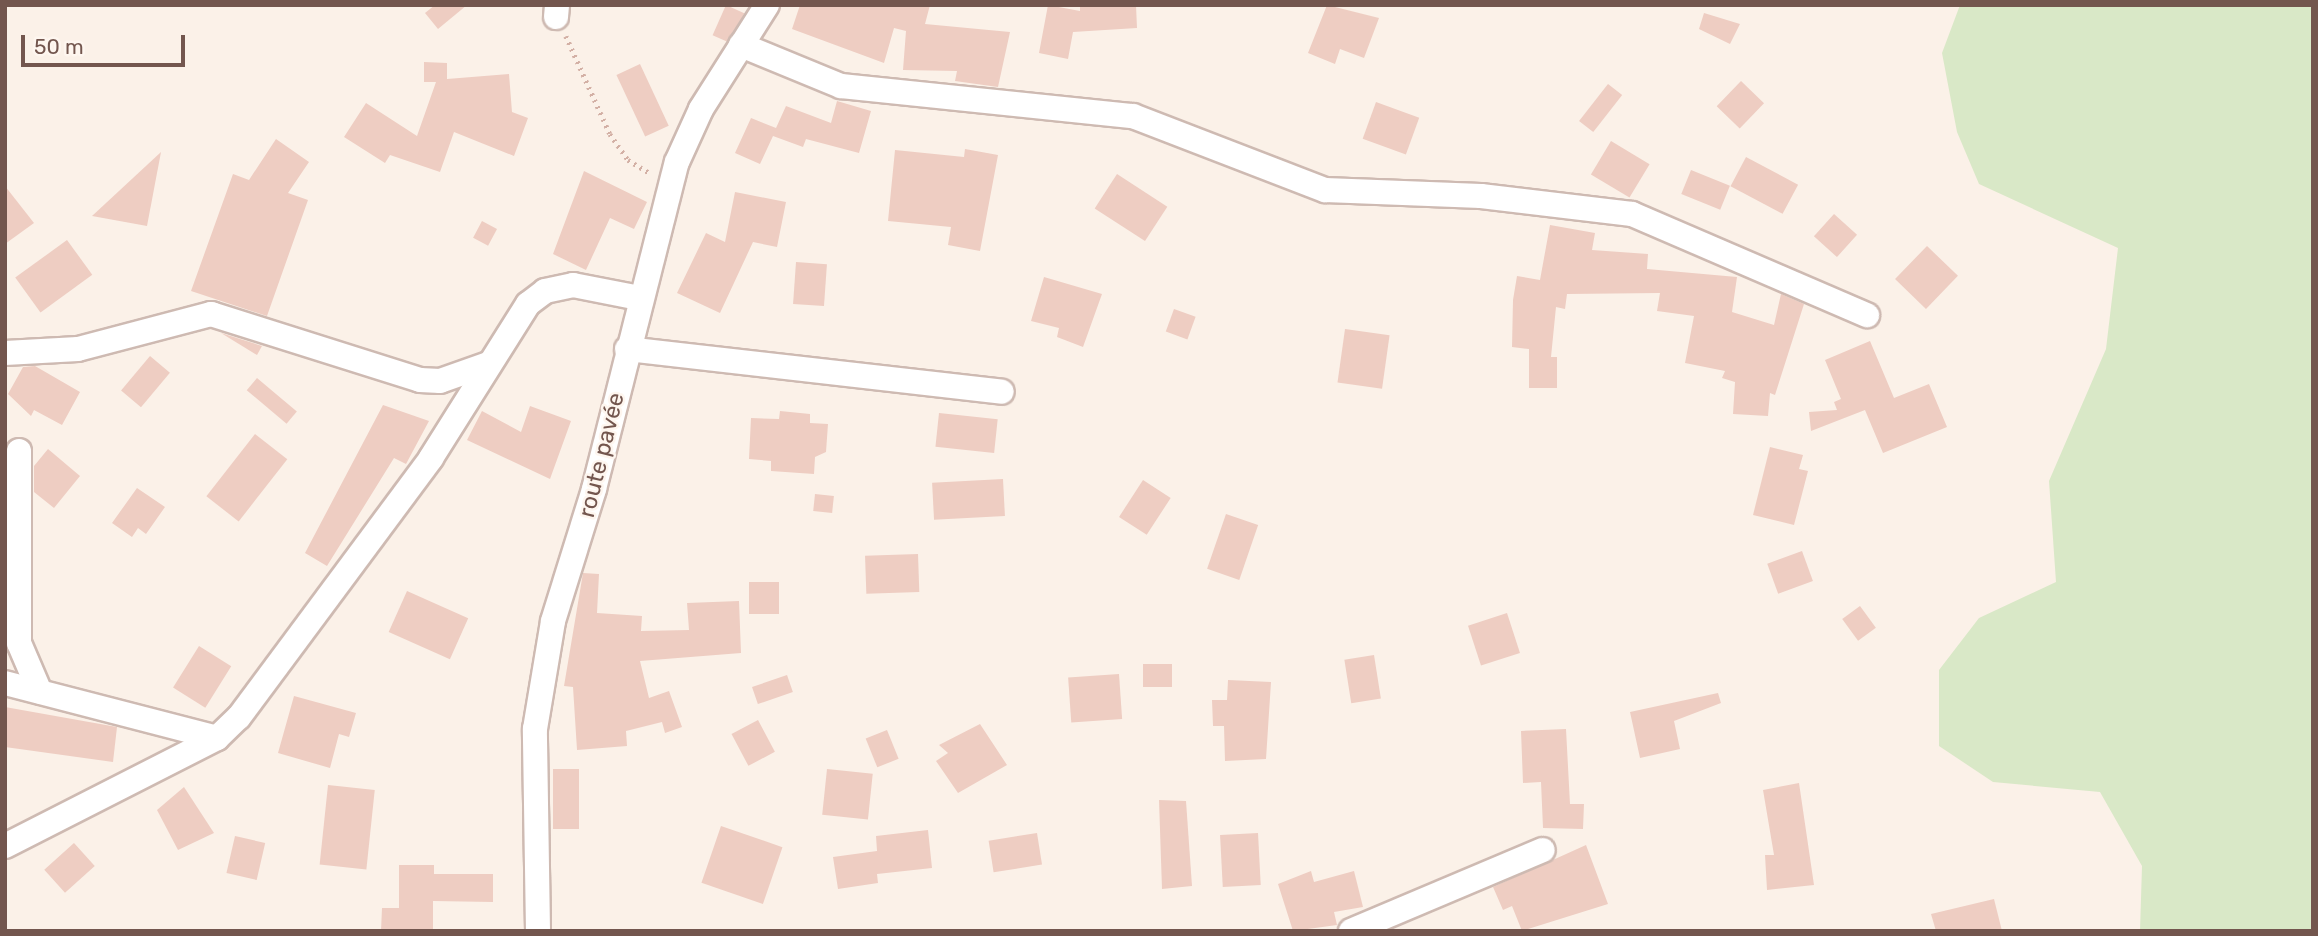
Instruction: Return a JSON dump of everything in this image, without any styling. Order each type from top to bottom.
[{"type":"street","name":"route pavée","points":[[538,931],[535,729],[553,621],[670,185],[701,109],[767,5]]},
{"type":"street","points":[[741,45],[841,86],[1133,116],[1325,190],[1507,198],[1633,214],[1867,315]]},
{"type":"street","points":[[5,846],[217,738],[431,458],[515,320],[545,291],[573,285],[639,298]]},
{"type":"street","points":[[5,353],[78,349],[211,314],[420,380],[440,381],[488,364]]},
{"type":"street","points":[[627,349],[1002,393]]},
{"type":"street","points":[[19,451],[19,643],[40,692]]},
{"type":"street","points":[[5,683],[217,738]]},
{"type":"street","points":[[1351,931],[1543,850]]},
{"type":"path","points":[[556,11],[628,160],[670,185]]},
{"type":"green space","points":[[1960,5],[2313,5],[2313,931],[2140,931],[2142,866],[2100,792],[1993,782],[1939,746],[1939,670],[1979,618],[2056,582],[2049,481],[2106,349],[2118,248],[1979,184],[1957,132],[1942,53]]},
{"type":"building","points":[[435,5],[467,5],[438,29],[425,13]]},
{"type":"building","points":[[726,5],[744,13],[731,43],[713,35]]},
{"type":"building","points":[[800,5],[930,5],[925,24],[1010,32],[998,87],[955,81],[957,71],[903,70],[906,31],[894,28],[884,63],[792,29]]},
{"type":"building","points":[[1048,5],[1080,11],[1080,5],[1136,5],[1137,28],[1073,32],[1068,59],[1039,53]]},
{"type":"building","points":[[1327,5],[1379,18],[1364,58],[1340,49],[1335,64],[1308,53]]},
{"type":"building","points":[[1704,13],[1740,24],[1730,44],[1699,29]]},
{"type":"building","points":[[424,62],[447,63],[447,79],[509,74],[512,112],[528,118],[514,156],[454,132],[440,172],[390,155],[385,163],[344,137],[366,103],[417,136],[436,82],[424,82]]},
{"type":"building","points":[[640,64],[669,126],[645,137],[616,75]]},
{"type":"building","points":[[1741,81],[1764,103],[1740,128],[1717,106]]},
{"type":"building","points":[[1608,84],[1622,95],[1593,132],[1579,121]]},
{"type":"building","points":[[837,101],[871,111],[859,153],[806,139],[803,147],[773,136],[760,164],[735,153],[751,118],[776,128],[786,106],[831,123]]},
{"type":"building","points":[[1376,102],[1419,118],[1406,154],[1363,139]]},
{"type":"building","points":[[276,139],[309,162],[288,193],[308,200],[267,316],[191,291],[233,174],[249,180]]},
{"type":"building","points":[[1611,141],[1650,164],[1629,198],[1591,174]]},
{"type":"building","points":[[965,149],[998,155],[980,251],[948,245],[951,227],[888,221],[895,150],[964,157]]},
{"type":"building","points":[[161,152],[147,226],[92,216]]},
{"type":"building","points":[[1746,157],[1798,185],[1783,214],[1731,186]]},
{"type":"building","points":[[1691,170],[1730,186],[1720,210],[1681,194]]},
{"type":"building","points":[[584,171],[647,202],[634,229],[610,218],[586,270],[553,254]]},
{"type":"building","points":[[1117,174],[1167,207],[1145,241],[1095,208]]},
{"type":"building","points":[[5,186],[34,223],[5,244]]},
{"type":"building","points":[[735,192],[786,202],[777,247],[753,242],[720,313],[677,293],[706,233],[725,242]]},
{"type":"building","points":[[1834,214],[1857,235],[1837,257],[1814,236]]},
{"type":"building","points":[[482,221],[497,229],[488,246],[473,238]]},
{"type":"building","points":[[1550,225],[1595,233],[1592,250],[1648,254],[1647,269],[1737,277],[1732,312],[1774,325],[1781,294],[1804,304],[1775,395],[1770,393],[1768,416],[1733,414],[1735,382],[1722,378],[1725,371],[1685,363],[1694,316],[1657,311],[1660,293],[1567,294],[1565,309],[1556,307],[1551,357],[1557,357],[1557,388],[1529,388],[1529,349],[1512,347],[1513,300],[1517,276],[1540,280]]},
{"type":"building","points":[[67,240],[92,275],[40,312],[15,278]]},
{"type":"building","points":[[1927,246],[1958,276],[1926,309],[1895,279]]},
{"type":"building","points":[[796,262],[827,264],[824,306],[793,304]]},
{"type":"building","points":[[1044,277],[1102,294],[1083,347],[1057,337],[1059,328],[1031,321]]},
{"type":"building","points":[[1174,309],[1196,317],[1187,339],[1166,332]]},
{"type":"building","points":[[1345,329],[1390,335],[1382,389],[1337,382]]},
{"type":"building","points":[[221,333],[262,346],[257,355]]},
{"type":"building","points":[[1870,341],[1894,398],[1929,384],[1947,427],[1883,453],[1865,410],[1811,431],[1809,412],[1837,410],[1834,402],[1841,399],[1825,360]]},
{"type":"building","points":[[150,356],[170,373],[141,407],[121,390]]},
{"type":"building","points":[[35,366],[80,392],[62,425],[34,410],[31,416],[8,394],[23,367]]},
{"type":"building","points":[[257,378],[297,411],[287,424],[247,390]]},
{"type":"building","points":[[383,405],[429,421],[406,464],[394,458],[327,566],[305,553]]},
{"type":"building","points":[[530,406],[571,421],[550,479],[467,440],[482,411],[521,432]]},
{"type":"building","points":[[780,411],[810,414],[810,423],[828,424],[826,452],[815,457],[814,474],[771,471],[771,461],[749,459],[751,418],[779,419]]},
{"type":"building","points":[[939,413],[998,419],[994,453],[935,447]]},
{"type":"building","points":[[255,434],[287,459],[239,521],[206,496]]},
{"type":"building","points":[[1770,447],[1803,455],[1799,469],[1808,471],[1794,525],[1753,515]]},
{"type":"building","points":[[48,449],[80,476],[54,508],[34,492],[34,466]]},
{"type":"building","points":[[1003,479],[1005,516],[934,520],[932,483]]},
{"type":"building","points":[[1143,480],[1171,498],[1147,535],[1119,517]]},
{"type":"building","points":[[137,488],[165,507],[146,534],[138,528],[132,537],[112,523]]},
{"type":"building","points":[[815,494],[834,496],[832,513],[813,511]]},
{"type":"building","points":[[1226,514],[1258,525],[1239,580],[1207,569]]},
{"type":"building","points":[[1802,551],[1813,581],[1778,594],[1767,564]]},
{"type":"building","points":[[918,554],[919,592],[866,594],[865,556]]},
{"type":"building","points":[[583,573],[599,574],[597,613],[642,616],[641,631],[689,630],[687,603],[739,601],[741,653],[640,661],[649,698],[669,691],[682,727],[665,733],[662,722],[626,731],[627,746],[577,750],[573,687],[564,686]]},
{"type":"building","points":[[749,582],[779,582],[779,614],[749,614]]},
{"type":"building","points":[[407,591],[468,618],[450,659],[389,632]]},
{"type":"building","points":[[1860,606],[1876,628],[1858,641],[1842,619]]},
{"type":"building","points":[[1507,613],[1520,653],[1481,666],[1468,626]]},
{"type":"building","points":[[199,646],[231,666],[205,708],[173,688]]},
{"type":"building","points":[[1374,655],[1381,698],[1351,703],[1344,660]]},
{"type":"building","points":[[1143,664],[1172,664],[1172,687],[1143,687]]},
{"type":"building","points":[[1119,674],[1122,719],[1071,722],[1068,678]]},
{"type":"building","points":[[787,675],[793,692],[758,704],[752,687]]},
{"type":"building","points":[[1228,680],[1271,682],[1266,759],[1225,761],[1224,726],[1213,726],[1212,700],[1227,700]]},
{"type":"building","points":[[1718,693],[1721,703],[1674,721],[1680,749],[1640,758],[1630,712]]},
{"type":"building","points":[[294,696],[356,713],[349,737],[339,734],[330,768],[278,753]]},
{"type":"building","points":[[5,707],[117,727],[113,762],[5,747]]},
{"type":"building","points":[[758,720],[775,752],[748,766],[732,734]]},
{"type":"building","points":[[980,724],[1007,765],[958,793],[936,761],[948,753],[939,745]]},
{"type":"building","points":[[1566,729],[1570,804],[1584,804],[1583,829],[1543,828],[1541,782],[1523,783],[1521,731]]},
{"type":"building","points":[[887,730],[899,759],[877,767],[866,739]]},
{"type":"building","points":[[553,769],[579,769],[579,829],[553,829]]},
{"type":"building","points":[[827,769],[873,774],[868,820],[822,815]]},
{"type":"building","points":[[1799,783],[1814,885],[1767,890],[1765,855],[1774,855],[1763,790]]},
{"type":"building","points":[[328,785],[375,790],[366,869],[320,865]]},
{"type":"building","points":[[184,787],[214,833],[178,850],[157,810]]},
{"type":"building","points":[[1159,800],[1186,801],[1192,886],[1162,889]]},
{"type":"building","points":[[721,826],[782,847],[763,904],[701,883]]},
{"type":"building","points":[[928,830],[932,868],[877,874],[878,883],[838,889],[833,857],[877,851],[876,836]]},
{"type":"building","points":[[1037,833],[1042,865],[994,872],[989,841]]},
{"type":"building","points":[[1258,833],[1261,885],[1223,887],[1220,835]]},
{"type":"building","points":[[235,836],[265,843],[257,880],[226,873]]},
{"type":"building","points":[[74,843],[95,866],[65,893],[44,870]]},
{"type":"building","points":[[1586,845],[1608,904],[1522,931],[1512,906],[1503,910],[1493,887]]},
{"type":"building","points":[[399,865],[434,865],[434,874],[493,874],[493,902],[433,901],[433,931],[381,931],[382,908],[399,908]]},
{"type":"building","points":[[1311,871],[1314,882],[1354,871],[1363,907],[1334,912],[1337,925],[1293,931],[1278,884]]},
{"type":"building","points":[[1994,899],[2002,931],[1936,931],[1931,914]]}]
